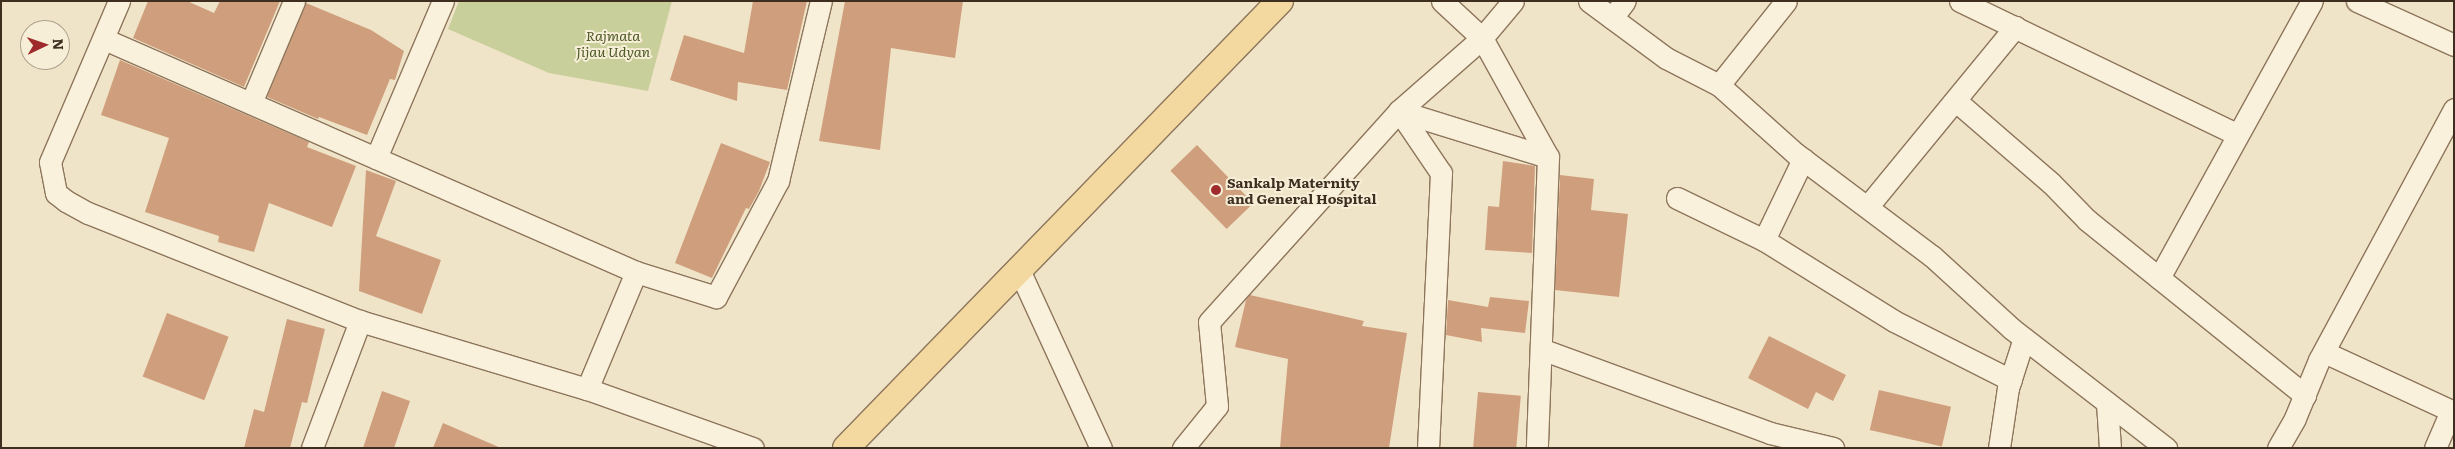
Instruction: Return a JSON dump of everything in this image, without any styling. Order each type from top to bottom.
[{"type":"main road","points":[[846,448],[1280,1]]},
{"type":"street","points":[[119,1],[50,162],[56,194],[88,213],[360,321],[587,389],[753,448]]},
{"type":"street","points":[[251,103],[294,1]]},
{"type":"street","points":[[376,158],[443,1]]},
{"type":"street","points":[[104,39],[636,272],[716,296],[778,181],[821,1]]},
{"type":"street","points":[[1442,1],[1482,38],[1548,157],[1537,448]]},
{"type":"street","points":[[1183,448],[1217,406],[1209,322],[1399,112],[1482,38],[1513,1]]},
{"type":"street","points":[[1589,1],[1666,58],[1719,85],[1803,159],[1932,256],[2024,338],[2166,448]]},
{"type":"street","points":[[1612,18],[1625,1]]},
{"type":"street","points":[[1719,85],[1786,1]]},
{"type":"street","points":[[1960,1],[2236,134]]},
{"type":"street","points":[[2159,278],[2236,134],[2312,1]]},
{"type":"street","points":[[2357,1],[2454,45]]},
{"type":"street","points":[[1868,206],[2015,27]]},
{"type":"street","points":[[1956,101],[2051,183],[2087,220],[2159,278],[2200,308],[2305,394]]},
{"type":"street","points":[[2278,448],[2324,352],[2454,109]]},
{"type":"street","points":[[1399,112],[1548,157]]},
{"type":"street","points":[[1399,112],[1440,173],[1428,448]]},
{"type":"street","points":[[1764,240],[1803,159]]},
{"type":"street","points":[[1677,198],[1764,240],[1894,321],[2011,380]]},
{"type":"street","points":[[1018,270],[1101,448]]},
{"type":"street","points":[[587,389],[636,272]]},
{"type":"street","points":[[312,448],[360,321]]},
{"type":"street","points":[[1999,448],[2011,380],[2024,338]]},
{"type":"street","points":[[1540,349],[1776,441],[1833,448]]},
{"type":"street","points":[[2324,352],[2452,411],[2436,448]]},
{"type":"street","points":[[2107,403],[2110,448]]},
{"type":"green space","name":"Rajmata Jijau Udyan","points":[[459,1],[672,1],[648,91],[549,73],[448,29]]},
{"type":"building","points":[[148,1],[187,1],[214,13],[220,1],[280,1],[244,87],[133,38]]},
{"type":"building","points":[[753,1],[807,1],[787,90],[738,82],[737,101],[670,80],[684,35],[744,53]]},
{"type":"building","points":[[845,1],[963,1],[955,58],[891,48],[880,150],[819,141]]},
{"type":"building","points":[[306,3],[371,30],[404,51],[395,80],[390,79],[367,135],[319,117],[318,119],[267,97]]},
{"type":"building","points":[[120,60],[309,142],[307,147],[356,166],[332,227],[269,203],[254,252],[218,242],[219,236],[145,212],[169,138],[101,115]]},
{"type":"building","points":[[721,143],[770,162],[759,191],[749,209],[746,208],[712,278],[675,263]]},
{"type":"building","points":[[1197,145],[1253,203],[1227,229],[1170,171]]},
{"type":"building","points":[[1503,161],[1535,166],[1532,253],[1485,250],[1488,206],[1499,207]]},
{"type":"building","points":[[366,170],[396,181],[376,236],[441,260],[422,314],[359,291]]},
{"type":"building","points":[[1560,175],[1594,179],[1591,210],[1628,214],[1619,297],[1555,290]]},
{"type":"building","points":[[1250,295],[1364,321],[1362,326],[1407,333],[1389,448],[1280,448],[1288,359],[1235,347],[1246,300]]},
{"type":"building","points":[[1490,297],[1529,301],[1525,333],[1481,328],[1482,342],[1446,335],[1448,300],[1488,307]]},
{"type":"building","points":[[167,313],[229,337],[204,400],[143,376]]},
{"type":"building","points":[[287,319],[325,329],[307,403],[302,402],[290,448],[244,448],[254,409],[264,412]]},
{"type":"building","points":[[1769,336],[1846,375],[1833,401],[1816,392],[1808,409],[1748,378]]},
{"type":"building","points":[[1879,390],[1951,407],[1942,447],[1870,430]]},
{"type":"building","points":[[382,391],[410,401],[394,448],[363,448]]},
{"type":"building","points":[[1478,392],[1521,396],[1516,448],[1473,448]]},
{"type":"building","points":[[443,423],[501,448],[433,448]]},
{"type":"place","name":"Sankalp Maternity and General Hospital","points":[[1216,190]]}]
